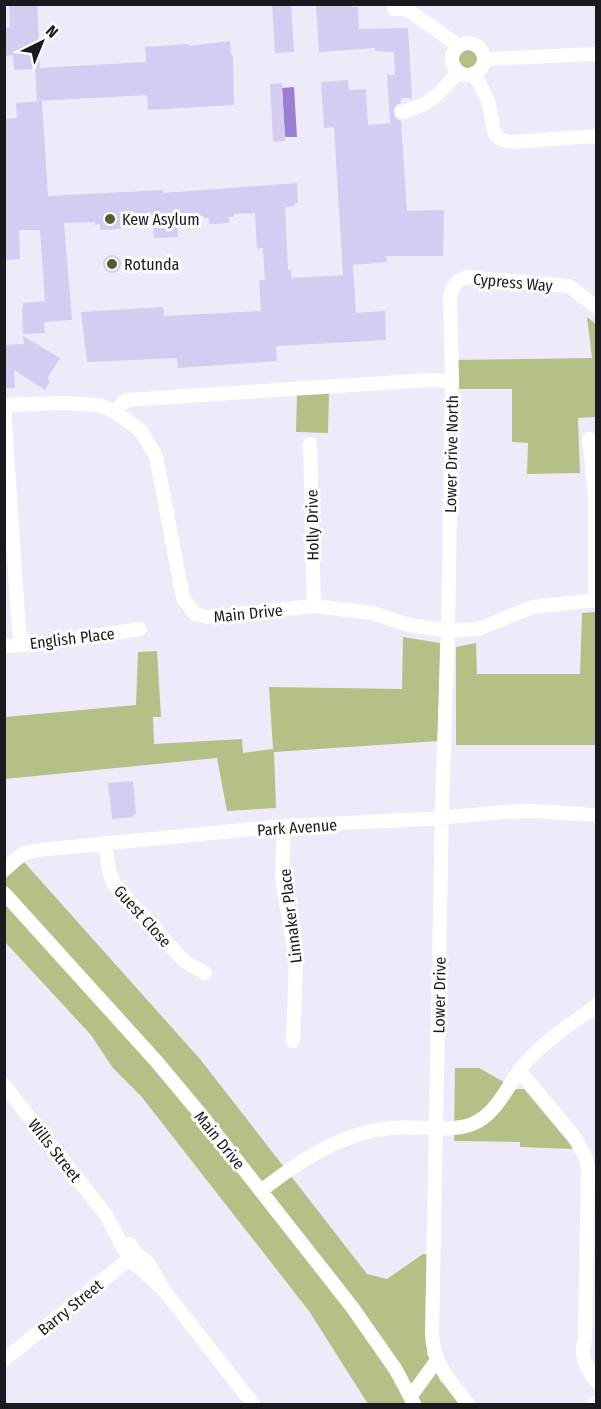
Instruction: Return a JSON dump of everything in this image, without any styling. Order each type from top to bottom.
[{"type":"street","points":[[394,9],[411,12],[459,46]]},
{"type":"street","points":[[467,43],[482,52],[481,68],[474,74],[466,75],[458,72],[452,59],[454,51],[459,46],[467,43]]},
{"type":"street","points":[[483,59],[597,54]]},
{"type":"street","points":[[402,112],[421,107],[429,102],[458,72]]},
{"type":"street","points":[[474,74],[489,102],[492,129],[501,140],[512,142],[597,136]]},
{"type":"street","name":"Cypress Way","points":[[458,280],[468,277],[569,286],[597,307]]},
{"type":"street","name":"Lower Drive North","points":[[448,631],[452,381],[450,297],[453,286],[458,280]]},
{"type":"street","points":[[115,412],[126,400],[430,380],[452,381]]},
{"type":"street","name":"Main Drive","points":[[4,406],[99,405],[115,412],[140,430],[156,456],[183,598],[195,614],[207,618],[314,606],[372,613],[409,625],[448,631],[478,629],[532,607],[596,600]]},
{"type":"street","points":[[4,406],[19,632],[22,639],[30,643]]},
{"type":"street","points":[[589,439],[595,494],[596,600]]},
{"type":"street","name":"Holly Drive","points":[[309,444],[314,606]]},
{"type":"street","name":"English Place","points":[[4,646],[40,644],[140,629]]},
{"type":"street","name":"Lower Drive","points":[[448,631],[442,818],[432,1344],[445,1375],[468,1404]]},
{"type":"street","name":"Park Avenue","points":[[4,868],[20,855],[30,851],[284,826],[524,812],[597,815]]},
{"type":"street","name":"Linnaker Place","points":[[284,826],[282,879],[296,962],[293,1041]]},
{"type":"street","name":"Guest Close","points":[[105,843],[109,871],[114,884],[184,961],[205,972]]},
{"type":"street","name":"Main Drive","points":[[4,893],[157,1062],[261,1191],[352,1307],[396,1370],[412,1400]]},
{"type":"street","points":[[261,1191],[312,1154],[347,1139],[390,1128],[466,1126],[478,1121],[494,1109],[519,1070],[536,1052],[597,1006]]},
{"type":"street","points":[[519,1070],[581,1147],[588,1169],[592,1223],[585,1340],[582,1348],[584,1362],[597,1381]]},
{"type":"street","name":"Wills Street","points":[[4,1085],[106,1215],[124,1234],[132,1256],[149,1264],[163,1289],[253,1404]]},
{"type":"street","name":"Barry Street","points":[[4,1360],[132,1256]]},
{"type":"street","points":[[412,1400],[437,1360]]},
{"type":"green space","points":[[468,50],[475,53],[478,60],[475,67],[468,70],[461,67],[458,60],[461,53]]},
{"type":"green space","points":[[587,317],[596,324],[596,417],[578,418],[580,473],[527,474],[528,443],[512,442],[512,389],[450,389],[450,360],[592,358]]},
{"type":"green space","points":[[329,392],[328,433],[296,432],[297,394]]},
{"type":"green space","points":[[596,612],[596,745],[456,745],[456,647],[476,643],[477,674],[580,674],[582,613]]},
{"type":"green space","points":[[403,637],[440,643],[438,741],[274,752],[276,808],[227,811],[217,758],[5,779],[5,717],[136,705],[138,652],[157,651],[161,717],[153,717],[154,744],[242,739],[243,753],[273,749],[269,687],[402,689]]},
{"type":"green space","points":[[24,862],[200,1059],[367,1274],[387,1279],[423,1254],[427,1254],[427,1354],[441,1382],[453,1389],[466,1404],[368,1404],[309,1311],[141,1096],[113,1068],[91,1035],[5,942],[5,879]]},
{"type":"green space","points":[[455,1068],[479,1068],[516,1089],[524,1089],[574,1149],[520,1147],[520,1142],[454,1141]]},
{"type":"shaded area","points":[[294,87],[297,137],[285,137],[282,88]]},
{"type":"building","points":[[9,4],[37,4],[40,68],[146,62],[145,47],[189,44],[189,46],[230,41],[233,57],[234,105],[148,110],[147,95],[37,101],[35,69],[14,70],[13,55],[4,56],[4,28],[10,27]]},
{"type":"building","points":[[272,4],[291,4],[294,52],[275,53]]},
{"type":"building","points":[[352,4],[352,7],[358,7],[359,29],[408,28],[412,98],[401,98],[401,103],[396,105],[393,111],[395,118],[401,121],[407,211],[444,210],[443,256],[386,256],[387,262],[353,265],[356,313],[385,311],[386,340],[276,346],[277,361],[178,368],[177,358],[87,362],[81,312],[163,307],[164,316],[261,311],[259,280],[265,280],[263,248],[257,249],[255,213],[234,214],[234,217],[229,217],[229,223],[209,224],[209,218],[204,218],[204,216],[177,217],[178,237],[154,238],[152,219],[125,220],[125,223],[121,223],[121,229],[100,230],[100,224],[95,225],[95,222],[64,223],[72,320],[44,322],[45,333],[23,334],[23,303],[45,301],[40,230],[19,230],[20,259],[4,260],[4,119],[17,118],[16,103],[42,101],[48,196],[163,190],[163,193],[297,183],[298,203],[294,203],[295,206],[285,207],[288,270],[291,270],[291,278],[343,275],[334,127],[324,128],[321,82],[348,80],[349,90],[366,89],[368,125],[390,123],[387,75],[395,75],[394,52],[375,51],[375,48],[319,52],[316,6]]},
{"type":"building","points":[[282,83],[285,141],[273,142],[270,84]]},
{"type":"building","name":"Rotunda","points":[[112,255],[118,258],[121,264],[118,270],[112,273],[106,270],[103,264],[106,258]]},
{"type":"building","points":[[23,336],[60,358],[47,379],[50,381],[45,390],[14,370],[15,388],[4,388],[4,345],[24,344]]},
{"type":"building","points":[[133,781],[136,814],[133,817],[112,819],[108,783]]},
{"type":"place","name":"Kew Asylum","points":[[110,219]]},
{"type":"place","name":"Rotunda","points":[[112,264]]}]
